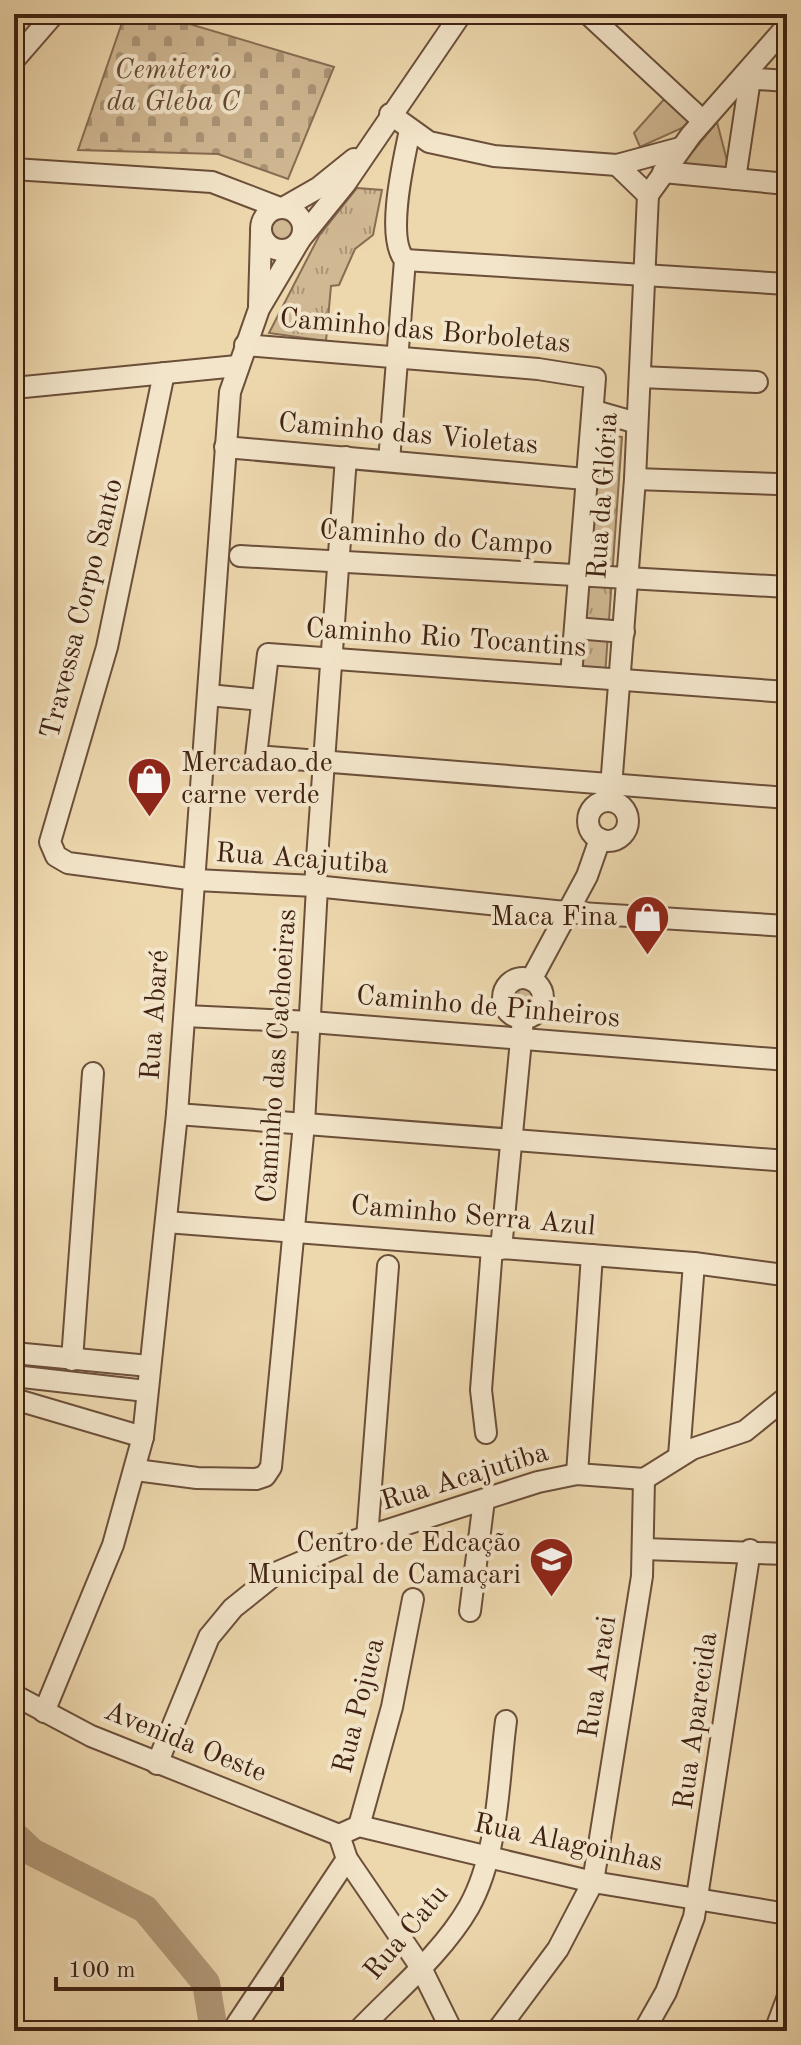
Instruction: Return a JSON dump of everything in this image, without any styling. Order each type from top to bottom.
[{"type":"street","points":[[14,60],[54,14]]},
{"type":"street","name":"Rua Abaré","points":[[25,1702],[99,1582],[136,1470],[143,1437],[177,1114],[230,392],[259,309],[300,240],[345,184],[461,14]]},
{"type":"street","points":[[588,14],[703,121]]},
{"type":"street","points":[[617,165],[648,195],[680,148],[746,79],[787,26]]},
{"type":"street","points":[[746,79],[787,81]]},
{"type":"street","points":[[735,179],[746,79]]},
{"type":"street","points":[[390,114],[429,142],[468,152],[617,165],[680,148]]},
{"type":"street","points":[[389,461],[405,260],[397,249],[396,229],[410,130]]},
{"type":"street","name":"Rua Abaré","points":[[282,208],[318,188],[366,149]]},
{"type":"street","points":[[14,169],[222,185],[300,218],[300,240],[284,250],[274,249],[240,201],[222,185]]},
{"type":"street","points":[[663,172],[787,184]]},
{"type":"street","name":"Rua da Glória","points":[[611,792],[635,479],[648,195]]},
{"type":"street","points":[[261,233],[264,217],[282,208]]},
{"type":"street","name":"Rua Abaré","points":[[259,309],[261,233]]},
{"type":"street","points":[[405,260],[787,284]]},
{"type":"street","name":"Caminho das Borboletas","points":[[245,345],[589,374],[598,382],[595,411]]},
{"type":"street","points":[[14,388],[237,366]]},
{"type":"street","name":"Travessa Corpo Santo","points":[[164,373],[107,647],[50,842],[56,856],[68,863],[196,880]]},
{"type":"street","points":[[640,377],[757,382]]},
{"type":"street","points":[[571,676],[585,479],[595,411],[637,423]]},
{"type":"street","name":"Caminho das Violetas","points":[[225,447],[585,479]]},
{"type":"street","name":"Caminho das Cachoeiras","points":[[136,1470],[243,1480],[260,1478],[271,1467],[304,1124],[323,761],[346,457]]},
{"type":"street","points":[[635,479],[777,484]]},
{"type":"street","name":"Caminho do Campo","points":[[240,556],[787,587]]},
{"type":"street","points":[[575,628],[624,632]]},
{"type":"street","name":"Caminho Rio Tocantins","points":[[262,700],[268,654],[620,679]]},
{"type":"street","points":[[620,679],[787,692]]},
{"type":"street","points":[[208,695],[262,700],[256,756],[611,792],[787,798]]},
{"type":"street","points":[[611,792],[627,812],[628,826],[614,841],[600,839],[590,829],[588,815],[611,792]]},
{"type":"street","points":[[531,980],[587,876],[600,839]]},
{"type":"street","name":"Rua Acajutiba","points":[[196,880],[316,886],[565,912],[787,926]]},
{"type":"street","points":[[486,1433],[481,1390],[522,1029],[542,1006],[542,991],[531,980],[515,980],[504,991],[503,999],[509,1013],[522,1029]]},
{"type":"street","name":"Caminho de Pinheiros","points":[[185,1016],[522,1029],[787,1060]]},
{"type":"street","points":[[72,1360],[93,1073]]},
{"type":"street","points":[[177,1114],[787,1161]]},
{"type":"street","name":"Caminho Serra Azul","points":[[166,1222],[694,1263],[776,1274]]},
{"type":"street","points":[[577,1474],[592,1255]]},
{"type":"street","points":[[679,1456],[694,1263]]},
{"type":"street","points":[[367,1538],[388,1266]]},
{"type":"street","points":[[14,1353],[149,1366]]},
{"type":"street","points":[[14,1376],[146,1391]]},
{"type":"street","points":[[644,1479],[679,1456],[745,1431],[787,1397]]},
{"type":"street","points":[[14,1399],[143,1437]]},
{"type":"street","name":"Rua Acajutiba","points":[[157,1764],[209,1637],[223,1618],[278,1572],[341,1545],[538,1482],[577,1474],[644,1479]]},
{"type":"street","name":"Rua Araci","points":[[497,2031],[539,1978],[574,1923],[593,1882],[628,1678],[644,1549],[644,1479]]},
{"type":"street","points":[[470,1611],[484,1500]]},
{"type":"street","points":[[644,1549],[750,1550],[787,1554]]},
{"type":"street","name":"Rua Aparecida","points":[[644,2031],[666,1992],[698,1900],[750,1550]]},
{"type":"street","name":"Rua Pojuca","points":[[359,1826],[392,1707],[413,1599]]},
{"type":"street","name":"Avenida Oeste","points":[[25,1702],[157,1764],[339,1835]]},
{"type":"street","name":"Rua Catu","points":[[358,2031],[462,1918],[480,1882],[488,1856],[506,1721]]},
{"type":"street","points":[[359,1826],[339,1835],[347,1859],[420,1966],[452,2031]]},
{"type":"street","name":"Rua Alagoinhas","points":[[359,1826],[593,1882],[787,1914]]},
{"type":"street","points":[[237,2024],[347,1859]]},
{"type":"street","points":[[775,2031],[787,1999]]},
{"type":"green space","name":"Cemiterio da Gleba C","points":[[125,14],[156,14],[334,67],[288,179],[218,154],[78,150]]},
{"type":"green space","points":[[666,97],[691,124],[640,147],[634,133]]},
{"type":"green space","points":[[717,122],[730,172],[680,167]]},
{"type":"green space","points":[[357,188],[382,190],[373,235],[355,249],[339,285],[331,286],[326,341],[269,333],[319,236]]},
{"type":"green space","points":[[281,211],[294,216],[299,229],[294,242],[281,247],[268,242],[263,229],[268,216]]},
{"type":"green space","points":[[590,434],[622,437],[605,676],[577,674]]},
{"type":"green space","points":[[523,987],[533,991],[537,1001],[533,1011],[523,1015],[513,1011],[509,1001],[513,991]]},
{"type":"waterway","points":[[14,1835],[32,1852],[145,1909],[206,1983],[214,2031]]},
{"type":"place","name":"Mercadao de carne verde","points":[[150,819]]},
{"type":"place","name":"Maca Fina","points":[[648,957]]},
{"type":"place","name":"Centro de Edcação Municipal de Camaçari","points":[[552,1599]]}]
